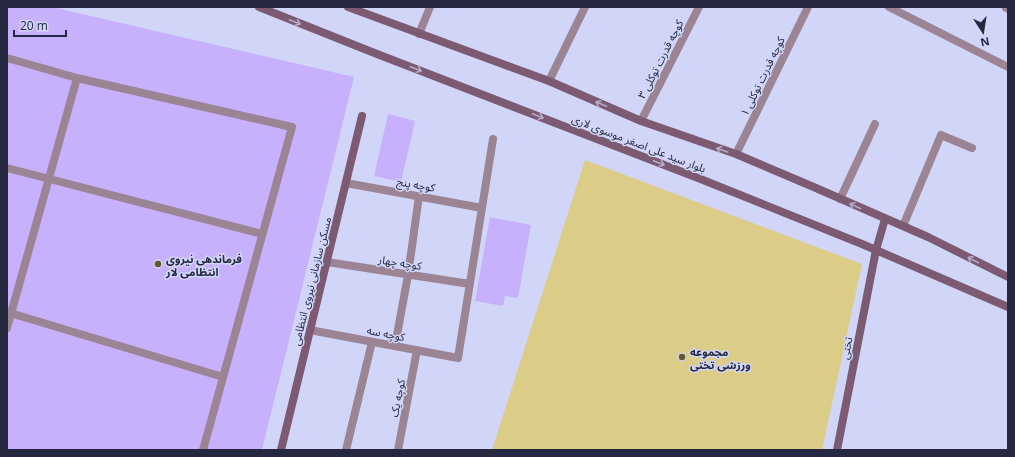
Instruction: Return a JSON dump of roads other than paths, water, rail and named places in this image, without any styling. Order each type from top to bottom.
[{"type":"main road","name":"بلوار سید علی اصغر موسوی لاری","points":[[259,7],[371,52],[691,175],[876,250],[1008,307]]},
{"type":"main road","name":"بلوار سید علی اصغر موسوی لاری","points":[[348,7],[549,81],[640,121],[736,154],[928,237],[1008,277]]},
{"type":"main road","name":"مسکن سازمانی نیروی انتظامی","points":[[281,450],[362,116]]},
{"type":"main road","name":"تختی","points":[[837,450],[876,250],[886,219]]},
{"type":"street","points":[[418,34],[430,7]]},
{"type":"street","points":[[549,81],[585,7]]},
{"type":"street","name":"کوچه قدرت توکلی ۳","points":[[640,121],[699,7]]},
{"type":"street","name":"کوچه قدرت توکلی ۱","points":[[736,154],[808,7]]},
{"type":"street","points":[[890,7],[1008,67]]},
{"type":"street","points":[[7,58],[76,78],[292,127],[203,450]]},
{"type":"street","points":[[7,328],[9,313],[76,78]]},
{"type":"street","points":[[840,199],[875,124]]},
{"type":"street","points":[[902,226],[941,135],[972,148]]},
{"type":"street","points":[[470,284],[493,139]]},
{"type":"street","points":[[7,168],[262,234]]},
{"type":"street","name":"کوچه پنج","points":[[346,183],[482,208]]},
{"type":"street","points":[[395,346],[420,196]]},
{"type":"street","name":"کوچه چهار","points":[[326,262],[470,284]]},
{"type":"street","name":"کوچه سه","points":[[310,330],[458,358],[470,284]]},
{"type":"street","points":[[9,313],[223,377]]},
{"type":"street","points":[[346,450],[372,342]]},
{"type":"street","name":"کوچه یک","points":[[398,450],[417,350]]},
{"type":"place","name":"فرماندهی نیروی انتظامی لار","points":[[158,264]]},
{"type":"place","name":"مجموعه ورزشی تختی","points":[[682,357]]}]
